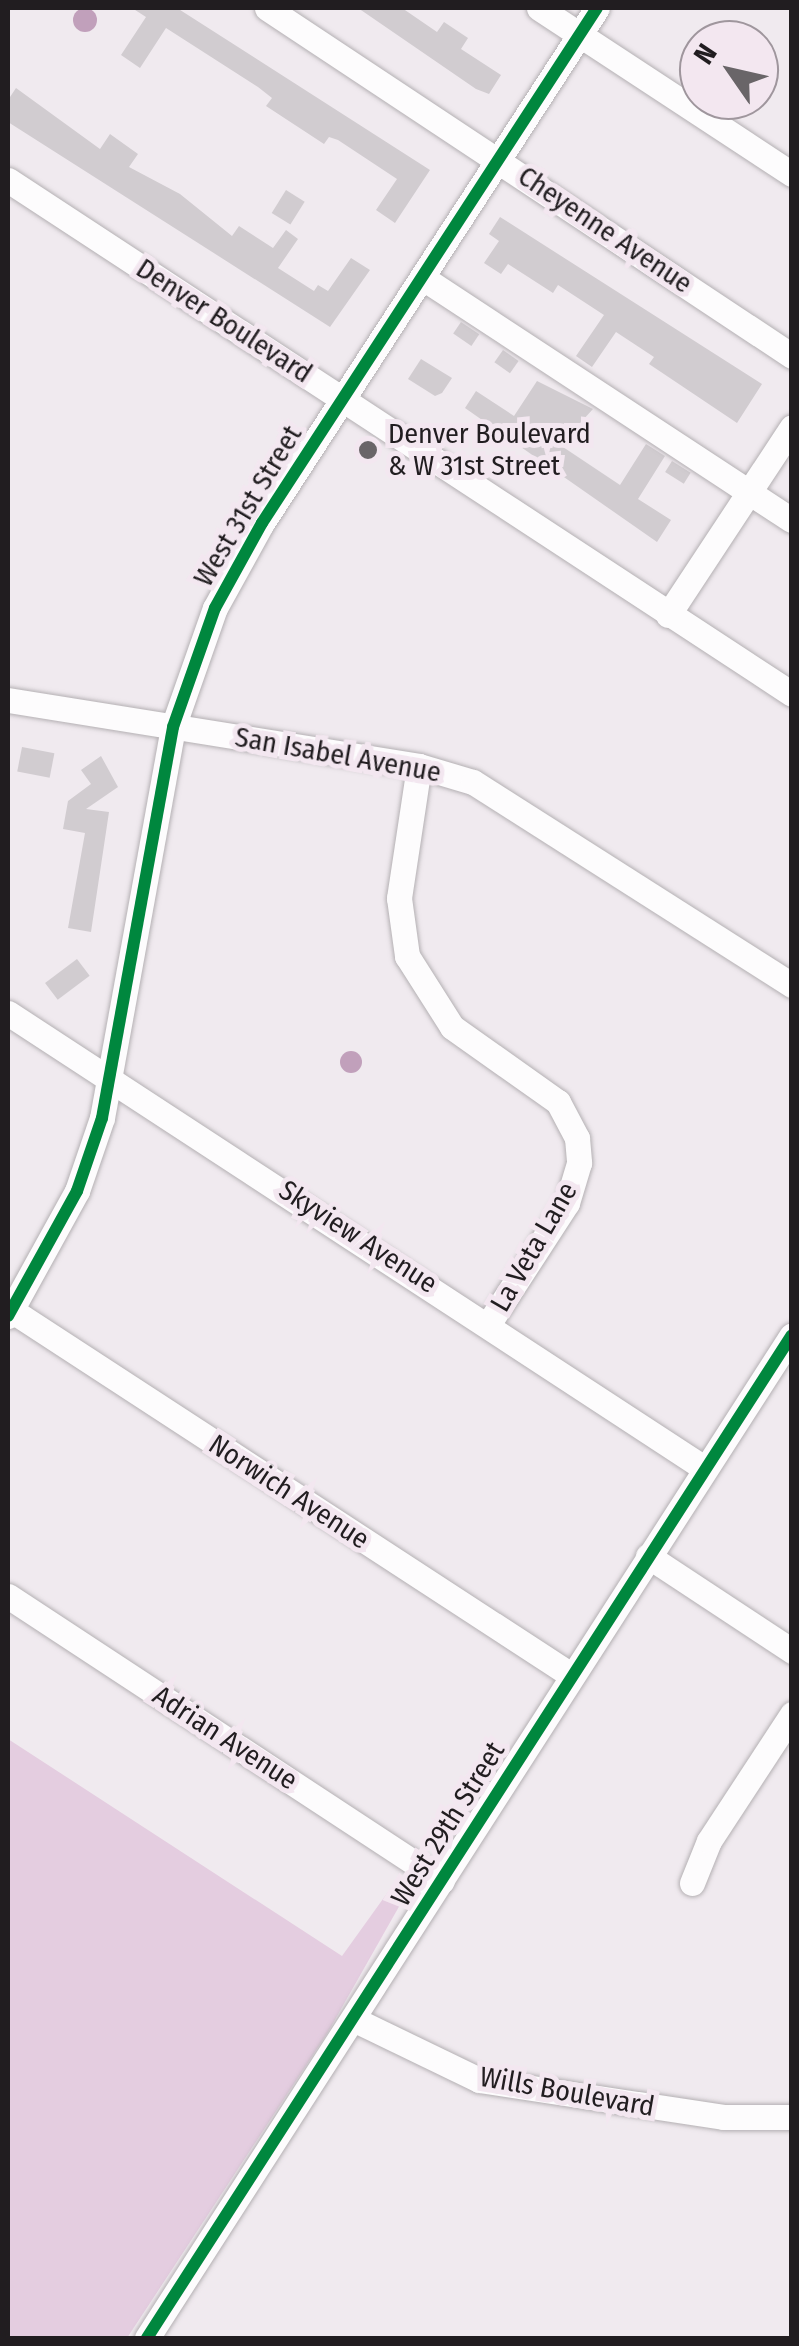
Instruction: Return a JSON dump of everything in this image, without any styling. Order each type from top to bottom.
[{"type":"street","name":"Cheyenne Avenue","points":[[267,8],[792,356]]},
{"type":"street","points":[[540,8],[792,174]]},
{"type":"street","name":"West 31st Street","points":[[9,1312],[76,1190],[113,1078],[174,728],[215,608],[344,399],[598,8]]},
{"type":"street","name":"Denver Boulevard","points":[[8,180],[792,694]]},
{"type":"street","points":[[422,278],[792,520]]},
{"type":"street","points":[[668,614],[792,426]]},
{"type":"street","name":"San Isabel Avenue","points":[[8,700],[419,766],[502,796],[792,985]]},
{"type":"street","name":"La Veta Lane","points":[[419,766],[399,898],[407,956],[452,1027],[558,1102],[576,1138],[579,1163],[567,1203],[489,1323]]},
{"type":"street","name":"Skyview Avenue","points":[[8,1013],[489,1323],[704,1468]]},
{"type":"street","name":"Norwich Avenue","points":[[9,1312],[571,1675]]},
{"type":"street","name":"West 29th Street","points":[[147,2338],[792,1335]]},
{"type":"street","points":[[648,1556],[792,1651]]},
{"type":"street","name":"Adrian Avenue","points":[[8,1596],[442,1881]]},
{"type":"street","points":[[692,1883],[709,1840],[792,1714]]},
{"type":"street","name":"Wills Boulevard","points":[[355,2020],[478,2080],[722,2117],[792,2117]]},
{"type":"shaded area","points":[[85,8],[97,20],[85,32],[73,20]]},
{"type":"shaded area","points":[[351,1051],[359,1054],[359,1070],[351,1073],[343,1070],[340,1062],[343,1054]]},
{"type":"shaded area","points":[[8,1739],[342,1956],[398,1878],[404,1885],[405,1896],[328,2032],[127,2338],[8,2338]]},
{"type":"building","points":[[132,8],[177,8],[430,170],[395,223],[376,210],[397,179],[338,140],[329,137],[324,144],[266,106],[272,98],[258,87],[166,28],[140,68],[121,55],[146,17]]},
{"type":"building","points":[[358,8],[402,8],[437,32],[444,22],[468,38],[461,49],[501,75],[489,94],[476,89]]},
{"type":"building","points":[[16,88],[100,149],[110,134],[138,154],[129,167],[180,194],[232,236],[239,226],[273,248],[286,230],[298,239],[278,268],[314,291],[318,285],[328,291],[351,258],[370,270],[330,327],[8,122],[8,100]]},
{"type":"building","points":[[286,190],[305,202],[290,225],[272,213]]},
{"type":"building","points":[[500,217],[762,384],[737,423],[649,364],[654,357],[616,332],[592,367],[576,356],[604,315],[558,285],[553,293],[508,264],[501,274],[484,263],[499,241],[489,234]]},
{"type":"building","points":[[461,322],[479,334],[471,346],[453,334]]},
{"type":"building","points":[[503,350],[519,361],[510,373],[494,362]]},
{"type":"building","points":[[421,359],[452,378],[442,393],[435,396],[408,379]]},
{"type":"building","points":[[537,381],[593,409],[560,445],[620,485],[646,444],[665,456],[638,499],[671,520],[657,542],[465,408],[476,391],[514,416]]},
{"type":"building","points":[[672,461],[691,473],[684,484],[665,472]]},
{"type":"building","points":[[22,747],[54,753],[50,778],[17,772]]},
{"type":"building","points":[[101,756],[118,787],[86,809],[109,812],[91,932],[68,928],[85,833],[63,829],[68,801],[91,784],[81,770]]},
{"type":"building","points":[[77,959],[90,976],[58,1000],[45,983]]},
{"type":"cycle path","points":[[8,1316],[77,1191],[102,1118],[173,727],[215,608],[262,523],[597,8]]},
{"type":"cycle path","points":[[147,2338],[792,1335]]},
{"type":"place","name":"Denver Boulevard & W 31st Street","points":[[368,450]]}]
